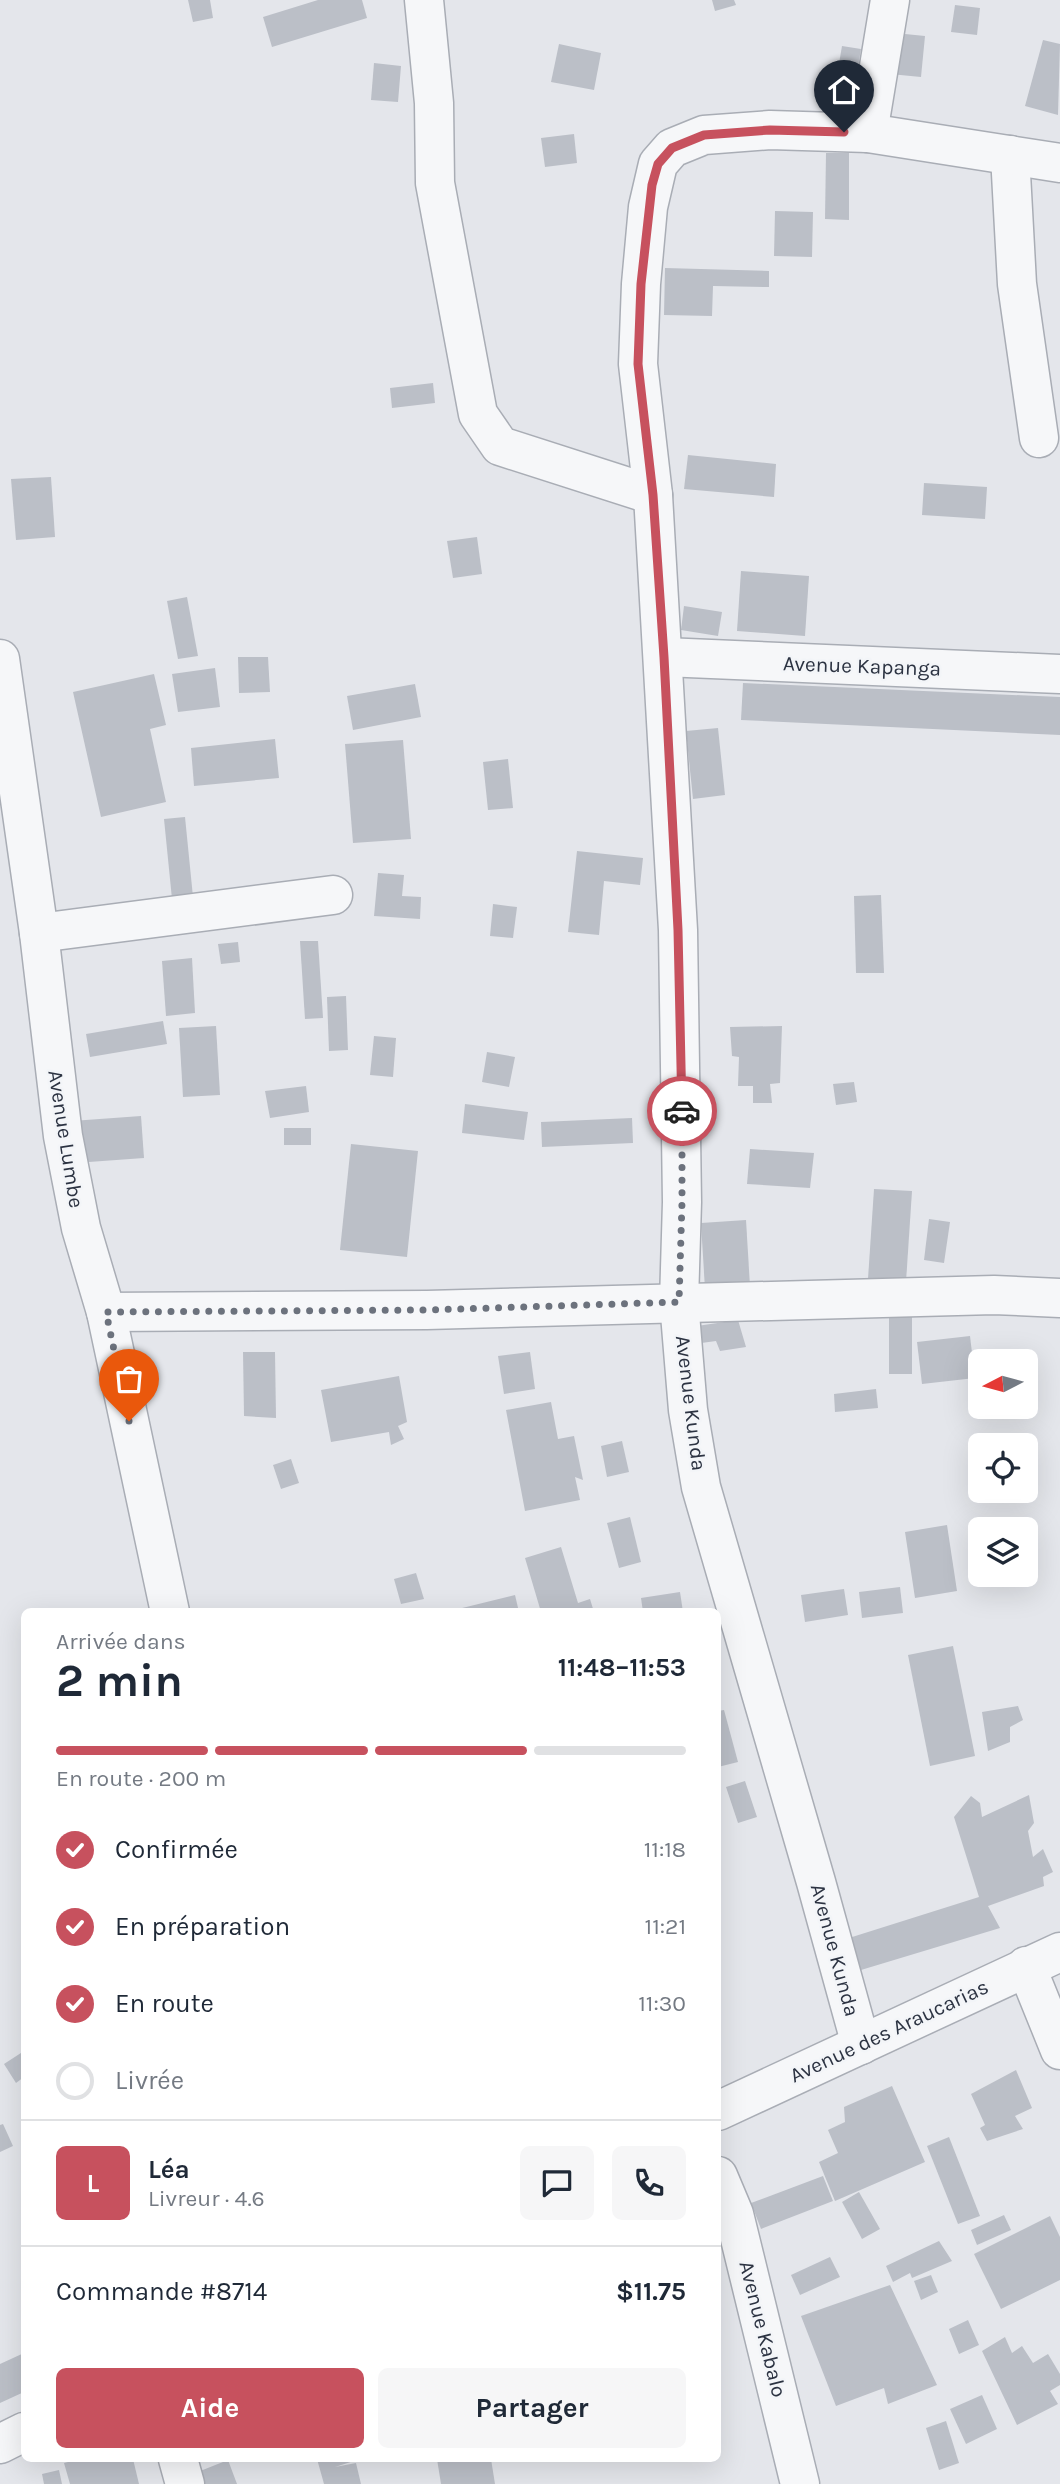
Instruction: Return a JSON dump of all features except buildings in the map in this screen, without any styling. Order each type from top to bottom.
[{"type":"street","points":[[424,0],[434,103],[435,183],[478,414],[500,446],[653,495]]},
{"type":"street","points":[[868,133],[890,0]]},
{"type":"street","name":"Avenue Kunda","points":[[860,2045],[813,1870],[702,1487],[688,1410],[679,1302],[682,1202],[681,1015],[664,657],[653,495],[638,364],[648,207],[658,164],[672,148],[704,135],[770,130],[868,133],[1060,163]]},
{"type":"street","points":[[1010,155],[1017,284],[1039,438]]},
{"type":"street","name":"Avenue Kapanga","points":[[664,657],[1060,674]]},
{"type":"street","name":"Avenue Lumbe","points":[[0,659],[39,933],[63,1136],[81,1228],[106,1312],[169,1608]]},
{"type":"street","points":[[39,933],[332,894]]},
{"type":"street","points":[[106,1312],[427,1310],[994,1295],[1060,1298]]},
{"type":"street","points":[[1043,1959],[1060,2050]]},
{"type":"street","name":"Avenue des Araucarias","points":[[721,2110],[1043,1959]]},
{"type":"street","name":"Avenue Kabalo","points":[[721,2183],[734,2214],[800,2484]]},
{"type":"street","points":[[0,2444],[21,2434]]},
{"type":"street","points":[[179,2462],[185,2484]]},
{"type":"way so far","points":[[129,1421],[106,1312],[427,1310],[679,1302],[682,1111]]},
{"type":"route","points":[[682,1111],[678,930],[664,657],[653,495],[638,364],[648,207],[658,164],[672,148],[686,141],[704,135],[733,132],[844,132]]}]
